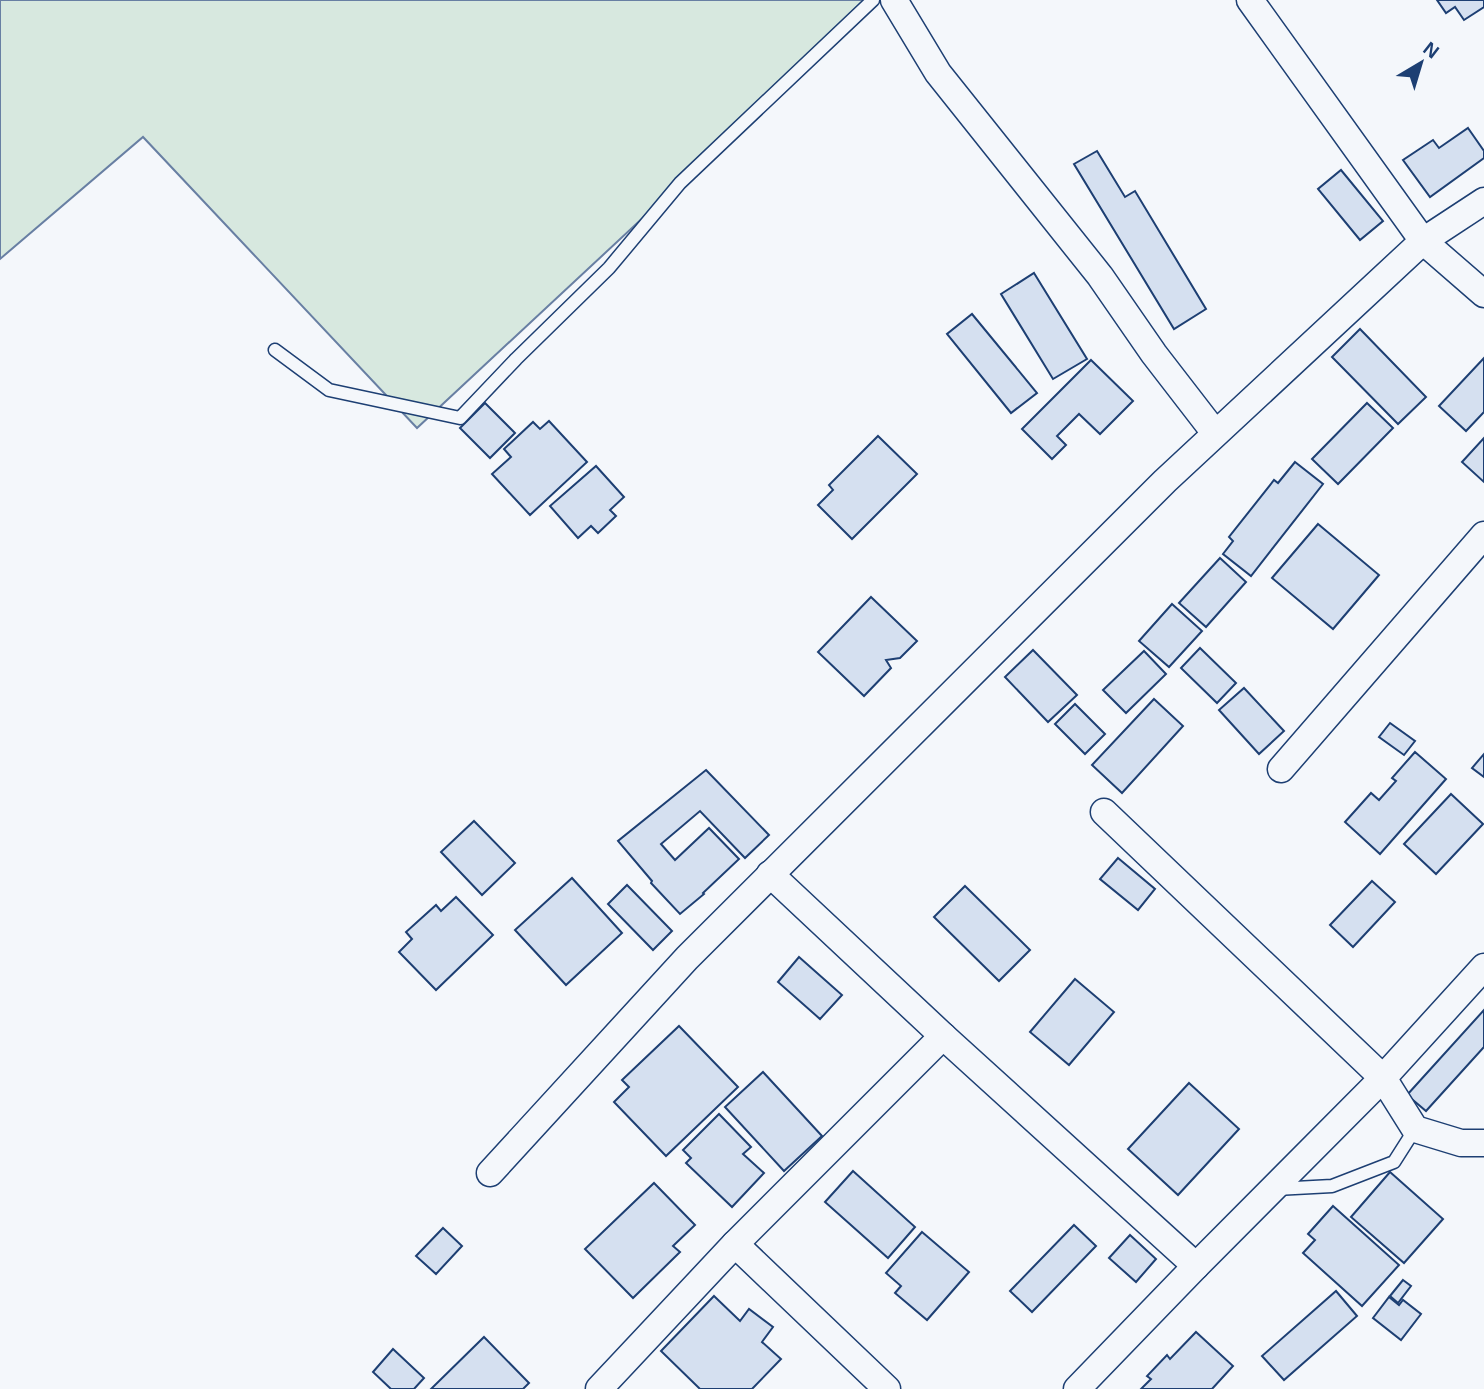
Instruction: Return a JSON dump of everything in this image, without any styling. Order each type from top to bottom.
[{"type":"street","points":[[894,0],[938,74],[1100,276],[1154,354],[1215,433]]},
{"type":"street","points":[[1250,0],[1423,241],[1484,294]]},
{"type":"street","points":[[490,1173],[687,958],[1215,433],[1423,241],[1484,201]]},
{"type":"street","points":[[1281,769],[1484,535]]},
{"type":"street","points":[[1104,812],[1384,1077],[1415,1129],[1461,1143],[1484,1143]]},
{"type":"street","points":[[770,874],[1196,1266]]},
{"type":"street","points":[[1077,1389],[1384,1077],[1484,967]]},
{"type":"street","points":[[599,1389],[735,1244],[943,1036]]},
{"type":"street","points":[[735,1244],[887,1389]]},
{"type":"lane","points":[[275,350],[329,390],[460,418],[516,359],[610,268],[680,183],[873,0]]},
{"type":"lane","points":[[1272,1189],[1332,1186],[1394,1162],[1415,1129]]},
{"type":"shaded area","points":[[0,0],[877,0],[417,428],[143,137],[0,259]]},
{"type":"building","points":[[1437,0],[1484,0],[1484,7],[1464,20],[1455,7],[1446,13]]},
{"type":"building","points":[[1468,128],[1484,151],[1484,158],[1430,197],[1403,160],[1433,140],[1439,148]]},
{"type":"building","points":[[1097,151],[1125,197],[1135,191],[1206,309],[1174,329],[1074,164]]},
{"type":"building","points":[[1341,170],[1383,221],[1360,240],[1318,189]]},
{"type":"building","points":[[1034,273],[1087,359],[1053,379],[1001,294]]},
{"type":"building","points":[[972,314],[1037,393],[1011,413],[947,334]]},
{"type":"building","points":[[1360,329],[1426,397],[1398,424],[1332,357]]},
{"type":"building","points":[[1484,358],[1484,412],[1466,431],[1439,406]]},
{"type":"building","points":[[1091,360],[1133,401],[1100,434],[1079,414],[1057,436],[1066,445],[1052,459],[1022,429]]},
{"type":"building","points":[[485,403],[515,433],[490,458],[460,428]]},
{"type":"building","points":[[1367,403],[1393,428],[1338,484],[1312,459]]},
{"type":"building","points":[[549,421],[587,462],[530,515],[492,474],[511,457],[504,449],[533,422],[540,429]]},
{"type":"building","points":[[878,436],[917,474],[852,539],[818,505],[833,490],[829,485]]},
{"type":"building","points":[[1484,438],[1484,482],[1462,462]]},
{"type":"building","points":[[1295,462],[1323,484],[1251,576],[1223,554],[1233,541],[1229,537],[1274,480],[1278,483]]},
{"type":"building","points":[[596,466],[624,497],[610,510],[616,516],[598,533],[591,526],[578,538],[550,506]]},
{"type":"building","points":[[1318,524],[1379,575],[1333,629],[1272,578]]},
{"type":"building","points":[[1220,558],[1246,582],[1206,627],[1179,603]]},
{"type":"building","points":[[871,597],[917,641],[900,658],[886,660],[891,668],[864,696],[818,652]]},
{"type":"building","points":[[1172,604],[1202,631],[1169,667],[1139,641]]},
{"type":"building","points":[[1200,648],[1236,683],[1217,703],[1181,668]]},
{"type":"building","points":[[1033,650],[1077,695],[1048,722],[1005,677]]},
{"type":"building","points":[[1144,651],[1166,674],[1126,713],[1103,690]]},
{"type":"building","points":[[1244,688],[1284,731],[1259,754],[1219,710]]},
{"type":"building","points":[[1154,699],[1183,726],[1122,793],[1092,765]]},
{"type":"building","points":[[1075,704],[1105,734],[1085,754],[1055,724]]},
{"type":"building","points":[[1390,723],[1415,741],[1404,755],[1379,737]]},
{"type":"building","points":[[1415,752],[1446,779],[1380,854],[1345,822],[1371,793],[1379,800],[1396,781],[1392,778]]},
{"type":"building","points":[[1484,754],[1484,777],[1472,768]]},
{"type":"building","points":[[706,770],[769,835],[745,858],[700,811],[661,844],[675,860],[709,828],[739,859],[680,914],[618,841]]},
{"type":"building","points":[[1451,794],[1483,824],[1436,874],[1404,844]]},
{"type":"building","points":[[474,821],[515,863],[482,895],[441,852]]},
{"type":"building","points":[[1118,858],[1155,889],[1138,910],[1100,879]]},
{"type":"building","points":[[572,878],[622,933],[566,985],[515,930]]},
{"type":"building","points":[[1372,881],[1395,902],[1353,947],[1330,925]]},
{"type":"building","points":[[627,885],[672,931],[653,950],[608,904]]},
{"type":"building","points":[[965,886],[1030,950],[999,981],[934,917]]},
{"type":"building","points":[[456,897],[493,935],[436,990],[399,952],[412,939],[406,932],[436,905],[441,911]]},
{"type":"building","points":[[799,957],[842,995],[820,1019],[778,982]]},
{"type":"building","points":[[1075,979],[1114,1012],[1069,1065],[1030,1032]]},
{"type":"building","points":[[1484,1010],[1484,1047],[1426,1111],[1407,1095]]},
{"type":"building","points":[[679,1026],[738,1087],[666,1156],[614,1102],[629,1087],[622,1080]]},
{"type":"building","points":[[763,1072],[822,1136],[784,1171],[725,1107]]},
{"type":"building","points":[[1189,1083],[1239,1129],[1178,1195],[1128,1149]]},
{"type":"building","points":[[719,1114],[751,1147],[743,1154],[764,1173],[732,1207],[686,1163],[691,1158],[683,1150]]},
{"type":"building","points":[[853,1171],[915,1227],[888,1258],[825,1202]]},
{"type":"building","points":[[1390,1172],[1443,1219],[1404,1263],[1351,1217]]},
{"type":"building","points":[[654,1183],[695,1225],[673,1246],[680,1252],[633,1298],[585,1249]]},
{"type":"building","points":[[1333,1206],[1399,1265],[1362,1306],[1303,1253],[1315,1240],[1308,1234]]},
{"type":"building","points":[[1074,1225],[1096,1246],[1032,1312],[1010,1291]]},
{"type":"building","points":[[443,1228],[462,1246],[436,1274],[416,1256]]},
{"type":"building","points":[[922,1232],[969,1272],[927,1320],[895,1293],[901,1286],[886,1273]]},
{"type":"building","points":[[1130,1235],[1156,1259],[1136,1282],[1109,1258]]},
{"type":"building","points":[[1403,1280],[1411,1286],[1398,1303],[1390,1296]]},
{"type":"building","points":[[1336,1291],[1357,1316],[1284,1380],[1262,1356]]},
{"type":"building","points":[[714,1296],[740,1321],[749,1309],[773,1327],[762,1342],[781,1359],[752,1389],[700,1389],[661,1351]]},
{"type":"building","points":[[1389,1297],[1399,1305],[1403,1300],[1421,1314],[1401,1340],[1373,1318]]},
{"type":"building","points":[[1196,1332],[1233,1366],[1212,1389],[1141,1389],[1151,1379],[1147,1376],[1167,1355],[1170,1359]]},
{"type":"building","points":[[484,1337],[529,1383],[523,1389],[431,1389]]},
{"type":"building","points":[[393,1349],[424,1378],[414,1389],[391,1389],[373,1372]]}]
